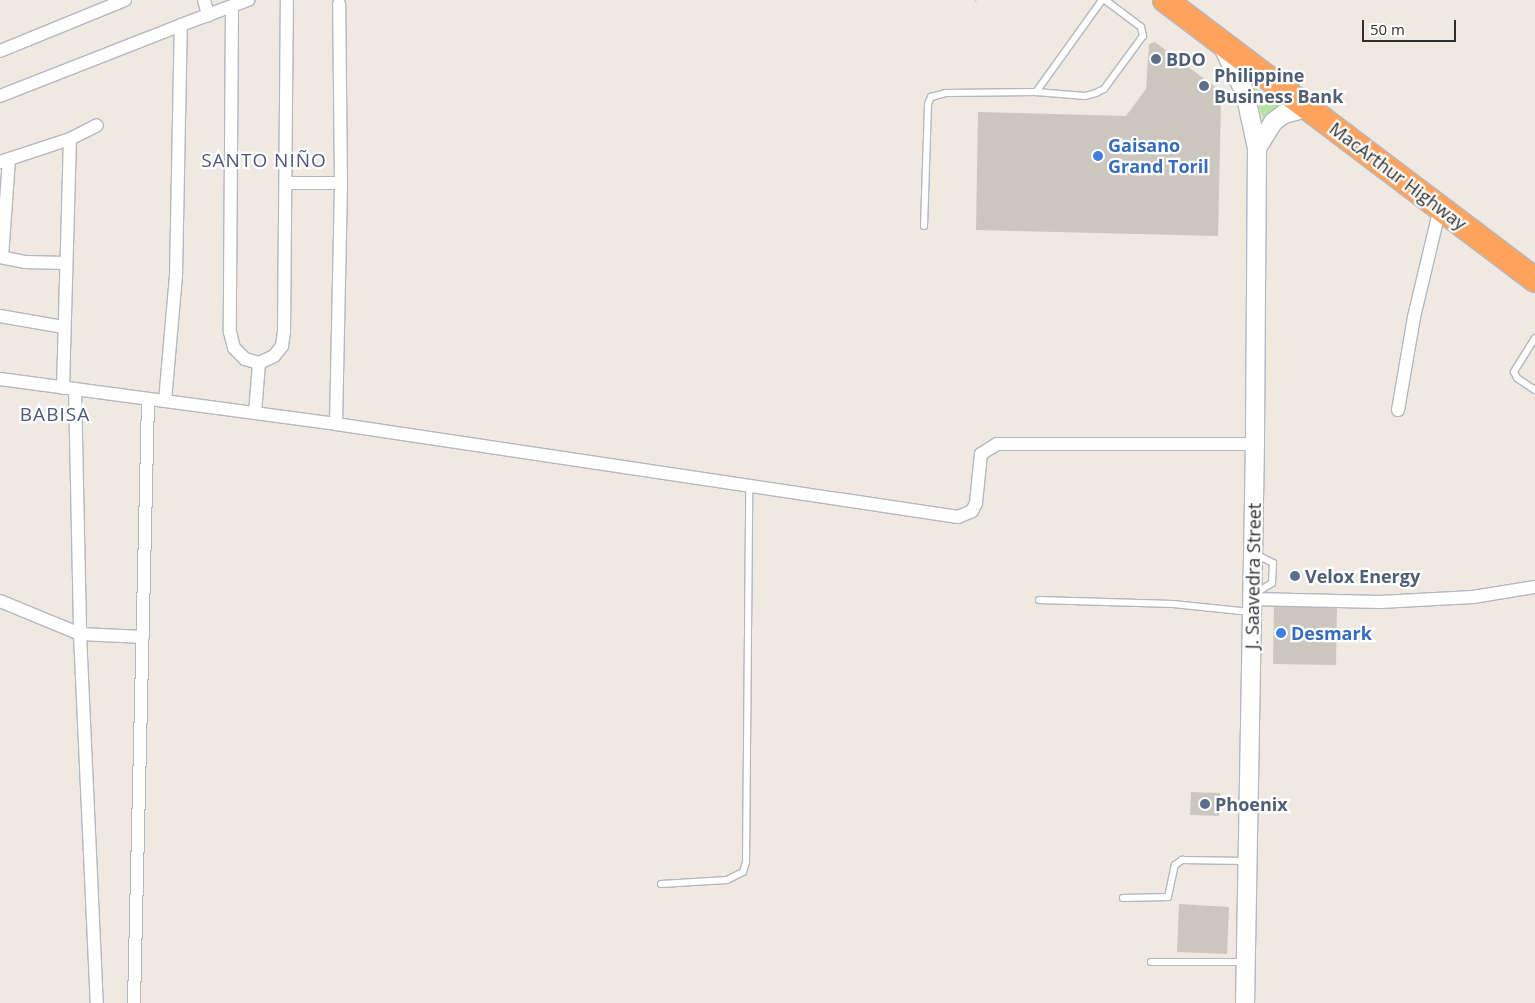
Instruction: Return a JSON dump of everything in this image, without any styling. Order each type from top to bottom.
[{"type":"highway","name":"MacArthur Highway","points":[[1165,0],[1535,280]]},
{"type":"main road","name":"J. Saavedra Street","points":[[1221,42],[1245,93],[1257,148],[1254,554],[1245,1003]]},
{"type":"main road","points":[[1257,148],[1273,122],[1284,114],[1308,108]]},
{"type":"street","points":[[0,51],[125,0]]},
{"type":"street","points":[[204,0],[208,15]]},
{"type":"street","points":[[0,96],[248,0]]},
{"type":"street","points":[[232,7],[230,332],[234,348],[246,359],[259,363],[274,356],[282,346],[287,183],[287,0]]},
{"type":"street","points":[[336,424],[341,183],[339,4]]},
{"type":"street","points":[[164,401],[176,276],[181,25]]},
{"type":"street","points":[[65,263],[1,257],[4,161],[70,139],[97,125]]},
{"type":"street","points":[[70,139],[64,327],[69,388],[97,1003]]},
{"type":"street","points":[[287,183],[341,183]]},
{"type":"street","points":[[1398,410],[1414,317],[1440,208]]},
{"type":"street","points":[[0,316],[64,327]]},
{"type":"street","points":[[255,413],[259,363]]},
{"type":"street","points":[[0,379],[336,424],[958,517],[972,511],[976,503],[981,454],[997,444],[1255,444]]},
{"type":"street","points":[[134,1003],[148,400]]},
{"type":"street","points":[[1253,602],[1380,602],[1473,597],[1535,587]]},
{"type":"street","points":[[0,601],[80,634],[143,637]]},
{"type":"lane","points":[[924,226],[928,104],[931,97],[946,93],[1036,92],[1085,96],[1096,93],[1104,89],[1136,47],[1143,36],[1141,27],[1104,0],[1036,92]]},
{"type":"lane","points":[[1535,338],[1514,372],[1517,378],[1535,390]]},
{"type":"lane","points":[[661,884],[727,880],[743,872],[746,862],[749,485]]},
{"type":"lane","points":[[1039,600],[1173,604],[1253,602]]},
{"type":"lane","points":[[1123,898],[1168,897],[1175,865],[1182,860],[1248,861]]},
{"type":"lane","points":[[1151,962],[1245,962]]},
{"type":"green space","points":[[1251,84],[1280,105],[1263,119]]},
{"type":"building","name":"Gaisano Grand Toril","points":[[1155,42],[1214,86],[1221,100],[1218,236],[976,230],[978,112],[1126,116],[1146,89],[1149,44]]},
{"type":"building","points":[[1274,605],[1337,606],[1336,665],[1273,664]]},
{"type":"building","name":"Phoenix","points":[[1191,792],[1220,793],[1219,816],[1190,815]]},
{"type":"building","points":[[1179,904],[1229,907],[1227,954],[1177,952]]},
{"type":"place","name":"BDO","points":[[1156,59]]},
{"type":"place","name":"Philippine Business Bank","points":[[1204,86]]},
{"type":"place","name":"Gaisano Grand Toril","points":[[1098,156]]},
{"type":"place","name":"Velox Energy","points":[[1295,576]]},
{"type":"place","name":"Desmark","points":[[1281,633]]},
{"type":"place","name":"Phoenix","points":[[1205,804]]},
{"type":"district","name":"SANTO NIÑO","points":[[264,161]]},
{"type":"district","name":"BABISA","points":[[55,415]]}]
